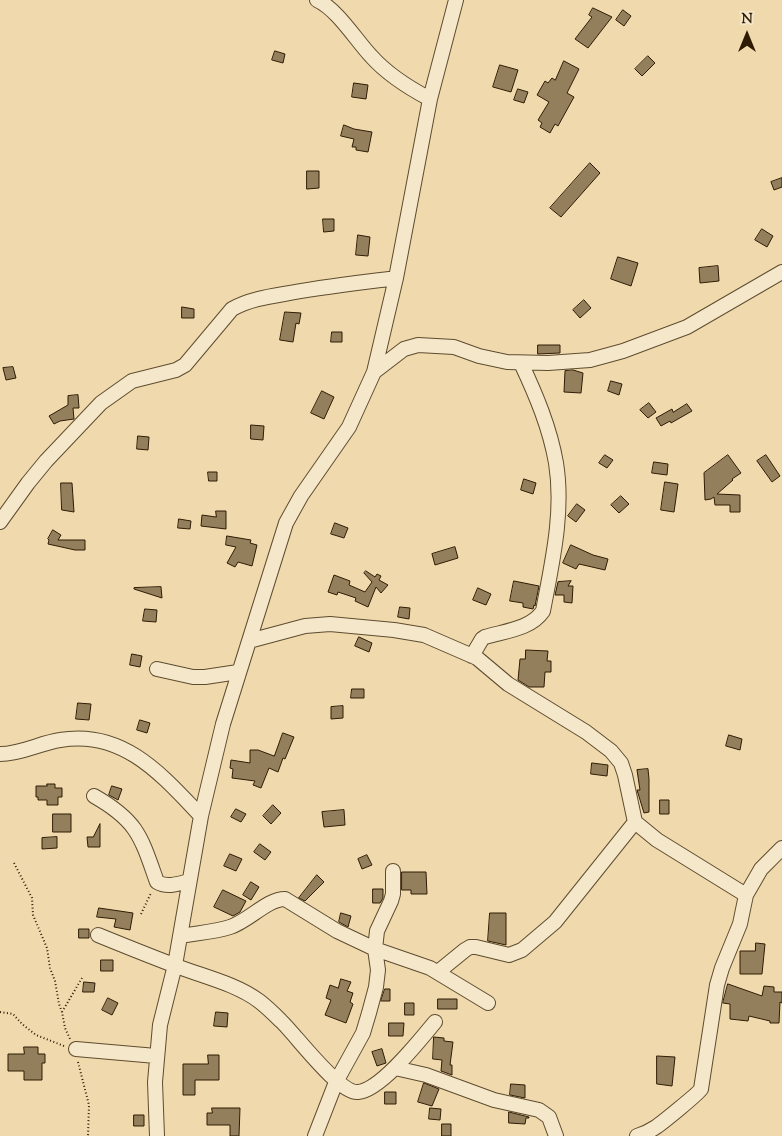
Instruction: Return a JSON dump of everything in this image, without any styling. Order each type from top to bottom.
[{"type":"street","points":[[317,0],[338,17],[371,57],[392,75],[430,99]]},
{"type":"street","points":[[157,1136],[154,1082],[160,1025],[175,965],[201,816],[222,724],[286,523],[301,496],[349,427],[374,372],[396,278],[430,99],[456,0]]},
{"type":"street","points":[[374,372],[404,349],[418,344],[454,347],[479,356],[507,362],[548,363],[590,360],[624,351],[696,323],[782,272]]},
{"type":"street","points":[[0,522],[46,461],[101,403],[132,381],[176,370],[185,364],[232,309],[240,304],[314,288],[396,278]]},
{"type":"street","points":[[472,656],[485,637],[520,627],[535,620],[543,611],[555,542],[558,495],[552,442],[541,406],[521,363]]},
{"type":"street","points":[[249,641],[305,626],[330,624],[424,635],[477,658],[508,684],[586,732],[611,751],[621,763],[636,822],[657,840],[746,895]]},
{"type":"street","points":[[157,669],[205,677],[238,672]]},
{"type":"street","points":[[0,754],[59,740],[78,738],[93,739],[118,746],[135,754],[164,777],[201,816]]},
{"type":"street","points":[[94,796],[115,808],[139,834],[157,882],[162,885],[172,885],[189,881]]},
{"type":"street","points":[[438,972],[470,947],[476,946],[509,955],[522,950],[555,922],[636,822]]},
{"type":"street","points":[[638,1136],[655,1127],[699,1094],[702,1088],[717,985],[740,924],[746,895],[761,869],[782,848]]},
{"type":"street","points":[[315,1136],[336,1082],[363,1033],[369,1013],[378,970],[375,949],[379,924],[393,894],[393,871]]},
{"type":"street","points":[[180,936],[231,926],[248,918],[274,901],[286,899],[337,931],[375,949],[438,972],[488,1003]]},
{"type":"street","points":[[98,935],[235,988],[258,1001],[282,1022],[336,1082],[356,1093],[377,1084],[395,1068],[435,1022]]},
{"type":"street","points":[[76,1049],[156,1056]]},
{"type":"street","points":[[395,1068],[436,1078],[494,1100],[540,1110],[549,1117],[556,1136]]},
{"type":"street","points":[[550,1136],[564,1136]]},
{"type":"path","points":[[14,863],[32,898],[33,915],[47,948],[50,968],[56,981],[58,1004],[62,1012],[65,1028],[76,1049],[89,1105],[88,1136]]},
{"type":"path","points":[[140,914],[157,882]]},
{"type":"path","points":[[62,1012],[82,978]]},
{"type":"path","points":[[0,1012],[13,1014],[36,1035],[56,1044],[76,1049]]},
{"type":"building","points":[[593,8],[612,17],[588,48],[575,39],[592,17],[589,15]]},
{"type":"building","points":[[623,10],[631,16],[624,26],[616,20]]},
{"type":"building","points":[[275,51],[285,54],[283,63],[272,60]]},
{"type":"building","points":[[648,56],[655,63],[642,76],[635,69]]},
{"type":"building","points":[[564,61],[579,69],[567,93],[574,97],[558,126],[555,124],[550,133],[540,127],[542,123],[538,120],[549,102],[537,95],[545,81],[548,83],[552,78],[555,80]]},
{"type":"building","points":[[500,65],[518,70],[511,92],[493,87]]},
{"type":"building","points":[[354,83],[368,85],[366,99],[352,97]]},
{"type":"building","points":[[518,89],[528,92],[524,103],[514,100]]},
{"type":"building","points":[[344,125],[372,132],[368,152],[356,150],[356,147],[352,147],[354,139],[341,136]]},
{"type":"building","points":[[590,163],[600,173],[561,217],[550,208]]},
{"type":"building","points":[[307,171],[319,171],[319,188],[307,189]]},
{"type":"building","points":[[782,178],[782,187],[774,190],[771,182]]},
{"type":"building","points":[[323,219],[334,219],[334,231],[324,232]]},
{"type":"building","points":[[762,229],[773,236],[767,247],[755,240]]},
{"type":"building","points":[[358,235],[370,237],[368,256],[356,255]]},
{"type":"building","points":[[618,257],[638,263],[631,286],[611,279]]},
{"type":"building","points":[[718,266],[719,281],[700,283],[699,268]]},
{"type":"building","points":[[584,300],[591,308],[580,318],[573,310]]},
{"type":"building","points":[[182,307],[194,309],[194,318],[182,318]]},
{"type":"building","points":[[285,312],[301,313],[299,324],[296,323],[293,342],[280,340]]},
{"type":"building","points":[[332,332],[342,332],[342,342],[331,342]]},
{"type":"building","points":[[538,345],[560,345],[560,353],[538,354]]},
{"type":"building","points":[[13,367],[16,378],[6,380],[3,368]]},
{"type":"building","points":[[573,370],[583,373],[581,393],[564,392],[565,371]]},
{"type":"building","points":[[611,381],[622,384],[619,395],[608,391]]},
{"type":"building","points":[[322,391],[334,397],[324,419],[311,413]]},
{"type":"building","points":[[78,395],[79,408],[73,408],[74,419],[54,424],[49,416],[68,405],[68,396]]},
{"type":"building","points":[[649,403],[656,412],[648,418],[640,410]]},
{"type":"building","points":[[687,404],[692,411],[671,423],[670,421],[661,426],[656,418],[672,409],[673,412]]},
{"type":"building","points":[[251,425],[264,426],[263,440],[251,439]]},
{"type":"building","points":[[138,436],[149,437],[148,450],[137,449]]},
{"type":"building","points":[[605,455],[613,460],[607,468],[599,463]]},
{"type":"building","points":[[728,455],[741,473],[717,494],[740,495],[740,512],[730,512],[730,505],[715,505],[714,497],[705,500],[704,473]]},
{"type":"building","points":[[766,455],[780,476],[772,482],[757,461]]},
{"type":"building","points":[[654,462],[668,464],[667,475],[652,473]]},
{"type":"building","points":[[208,472],[217,472],[217,481],[209,481]]},
{"type":"building","points":[[524,479],[536,483],[533,494],[521,490]]},
{"type":"building","points":[[665,482],[678,484],[674,512],[661,510]]},
{"type":"building","points":[[61,483],[72,483],[74,512],[62,510]]},
{"type":"building","points":[[621,496],[629,504],[619,513],[611,505]]},
{"type":"building","points":[[577,504],[585,510],[576,522],[568,516]]},
{"type":"building","points":[[216,511],[226,511],[226,529],[201,526],[202,515],[216,517]]},
{"type":"building","points":[[179,519],[191,521],[190,529],[178,528]]},
{"type":"building","points":[[335,523],[348,528],[344,538],[331,534]]},
{"type":"building","points":[[53,530],[61,535],[58,540],[85,540],[85,550],[75,550],[48,544],[48,539]]},
{"type":"building","points":[[227,536],[251,540],[250,543],[257,545],[252,566],[238,562],[235,567],[227,563],[236,547],[226,545]]},
{"type":"building","points":[[571,545],[593,555],[608,559],[605,570],[579,564],[576,569],[563,563]]},
{"type":"building","points":[[455,547],[458,558],[435,565],[432,554]]},
{"type":"building","points":[[366,571],[375,577],[377,574],[381,576],[379,580],[388,585],[381,593],[376,587],[368,607],[355,601],[356,598],[338,592],[337,595],[328,592],[334,575],[350,581],[349,585],[365,592],[372,582],[364,573]]},
{"type":"building","points":[[514,581],[539,586],[533,609],[523,607],[523,603],[510,601]]},
{"type":"building","points":[[571,581],[568,586],[573,586],[572,603],[564,602],[564,595],[555,595],[558,582]]},
{"type":"building","points":[[161,587],[162,598],[134,589],[134,588]]},
{"type":"building","points":[[478,588],[491,594],[486,605],[473,600]]},
{"type":"building","points":[[400,607],[410,608],[409,619],[398,617]]},
{"type":"building","points":[[145,609],[157,610],[156,622],[143,621]]},
{"type":"building","points":[[359,637],[372,643],[369,652],[355,646]]},
{"type":"building","points":[[526,650],[548,651],[547,661],[551,661],[551,672],[545,672],[544,687],[529,687],[518,680],[520,659],[525,659]]},
{"type":"building","points":[[132,654],[142,656],[140,667],[130,665]]},
{"type":"building","points":[[352,689],[364,689],[364,698],[351,698]]},
{"type":"building","points":[[78,703],[91,704],[89,720],[76,719]]},
{"type":"building","points":[[343,706],[343,718],[331,719],[331,707]]},
{"type":"building","points":[[140,720],[150,723],[147,733],[137,730]]},
{"type":"building","points":[[283,733],[294,737],[278,772],[269,768],[261,788],[253,785],[255,781],[232,778],[231,760],[250,763],[250,750],[258,750],[274,756]]},
{"type":"building","points":[[729,735],[742,739],[740,750],[726,746]]},
{"type":"building","points":[[592,763],[608,765],[607,776],[591,774]]},
{"type":"building","points":[[648,769],[649,812],[644,813],[637,790],[640,790],[637,770]]},
{"type":"building","points":[[47,784],[55,784],[55,788],[62,788],[62,797],[58,797],[58,805],[47,805],[47,800],[38,800],[38,797],[36,797],[36,786],[47,786]]},
{"type":"building","points":[[112,786],[122,789],[118,800],[109,795]]},
{"type":"building","points":[[660,800],[669,800],[669,814],[660,814]]},
{"type":"building","points":[[273,805],[281,813],[271,824],[263,816]]},
{"type":"building","points":[[236,809],[246,814],[241,822],[231,817]]},
{"type":"building","points":[[344,810],[345,825],[324,827],[322,812]]},
{"type":"building","points":[[53,814],[71,814],[71,832],[53,832]]},
{"type":"building","points":[[100,824],[100,847],[88,847],[87,837],[93,837]]},
{"type":"building","points":[[57,837],[57,848],[42,849],[42,838]]},
{"type":"building","points":[[260,844],[271,852],[265,860],[254,852]]},
{"type":"building","points":[[230,854],[242,859],[236,871],[224,866]]},
{"type":"building","points":[[367,855],[372,865],[362,869],[358,859]]},
{"type":"building","points":[[402,872],[426,872],[427,894],[411,894],[411,890],[402,890]]},
{"type":"building","points":[[317,875],[324,882],[305,901],[299,898]]},
{"type":"building","points":[[251,882],[259,887],[251,900],[243,895]]},
{"type":"building","points":[[373,889],[383,889],[383,898],[380,903],[373,903]]},
{"type":"building","points":[[223,890],[246,901],[240,912],[233,916],[214,907]]},
{"type":"building","points":[[99,908],[133,913],[130,930],[114,927],[116,919],[97,917]]},
{"type":"building","points":[[341,913],[351,916],[348,927],[339,922]]},
{"type":"building","points":[[490,913],[506,913],[506,945],[488,941]]},
{"type":"building","points":[[79,929],[89,929],[89,938],[79,938]]},
{"type":"building","points":[[756,943],[765,944],[762,974],[740,974],[740,951],[755,951]]},
{"type":"building","points":[[101,960],[113,960],[113,971],[101,971]]},
{"type":"building","points":[[341,979],[351,982],[347,991],[353,993],[350,1002],[353,1004],[346,1023],[325,1015],[331,1000],[326,998],[330,985],[338,988]]},
{"type":"building","points":[[84,982],[95,983],[94,992],[83,992]]},
{"type":"building","points":[[728,984],[762,996],[764,986],[774,987],[774,992],[782,992],[779,1023],[770,1023],[770,1021],[749,1016],[748,1021],[730,1019],[730,1004],[723,1003]]},
{"type":"building","points":[[385,989],[390,989],[390,1001],[381,1001]]},
{"type":"building","points":[[108,998],[118,1003],[112,1015],[102,1010]]},
{"type":"building","points":[[438,999],[457,999],[457,1009],[438,1009]]},
{"type":"building","points":[[405,1003],[414,1003],[414,1015],[405,1015]]},
{"type":"building","points":[[216,1012],[228,1013],[227,1027],[214,1026]]},
{"type":"building","points":[[389,1023],[404,1023],[403,1036],[389,1036]]},
{"type":"building","points":[[434,1037],[444,1038],[444,1041],[453,1042],[450,1065],[452,1065],[452,1075],[441,1071],[442,1060],[433,1059]]},
{"type":"building","points":[[24,1047],[38,1047],[38,1054],[45,1054],[45,1063],[42,1063],[42,1080],[24,1080],[24,1071],[8,1071],[8,1054],[24,1054]]},
{"type":"building","points":[[382,1049],[386,1063],[377,1066],[372,1052]]},
{"type":"building","points":[[208,1055],[219,1055],[219,1080],[195,1080],[195,1095],[183,1095],[183,1064],[208,1064]]},
{"type":"building","points":[[657,1056],[675,1057],[672,1086],[657,1084]]},
{"type":"building","points":[[424,1083],[439,1089],[432,1106],[418,1102]]},
{"type":"building","points":[[511,1084],[525,1085],[525,1098],[510,1095]]},
{"type":"building","points":[[385,1092],[396,1092],[396,1104],[385,1104]]},
{"type":"building","points":[[212,1108],[240,1108],[239,1136],[230,1136],[230,1125],[207,1125],[207,1113],[212,1113]]},
{"type":"building","points":[[430,1108],[441,1109],[440,1120],[429,1119]]},
{"type":"building","points":[[509,1112],[529,1118],[526,1118],[525,1124],[509,1123]]},
{"type":"building","points":[[134,1115],[144,1115],[144,1126],[134,1126]]},
{"type":"building","points":[[442,1124],[451,1124],[451,1136],[442,1136]]}]
